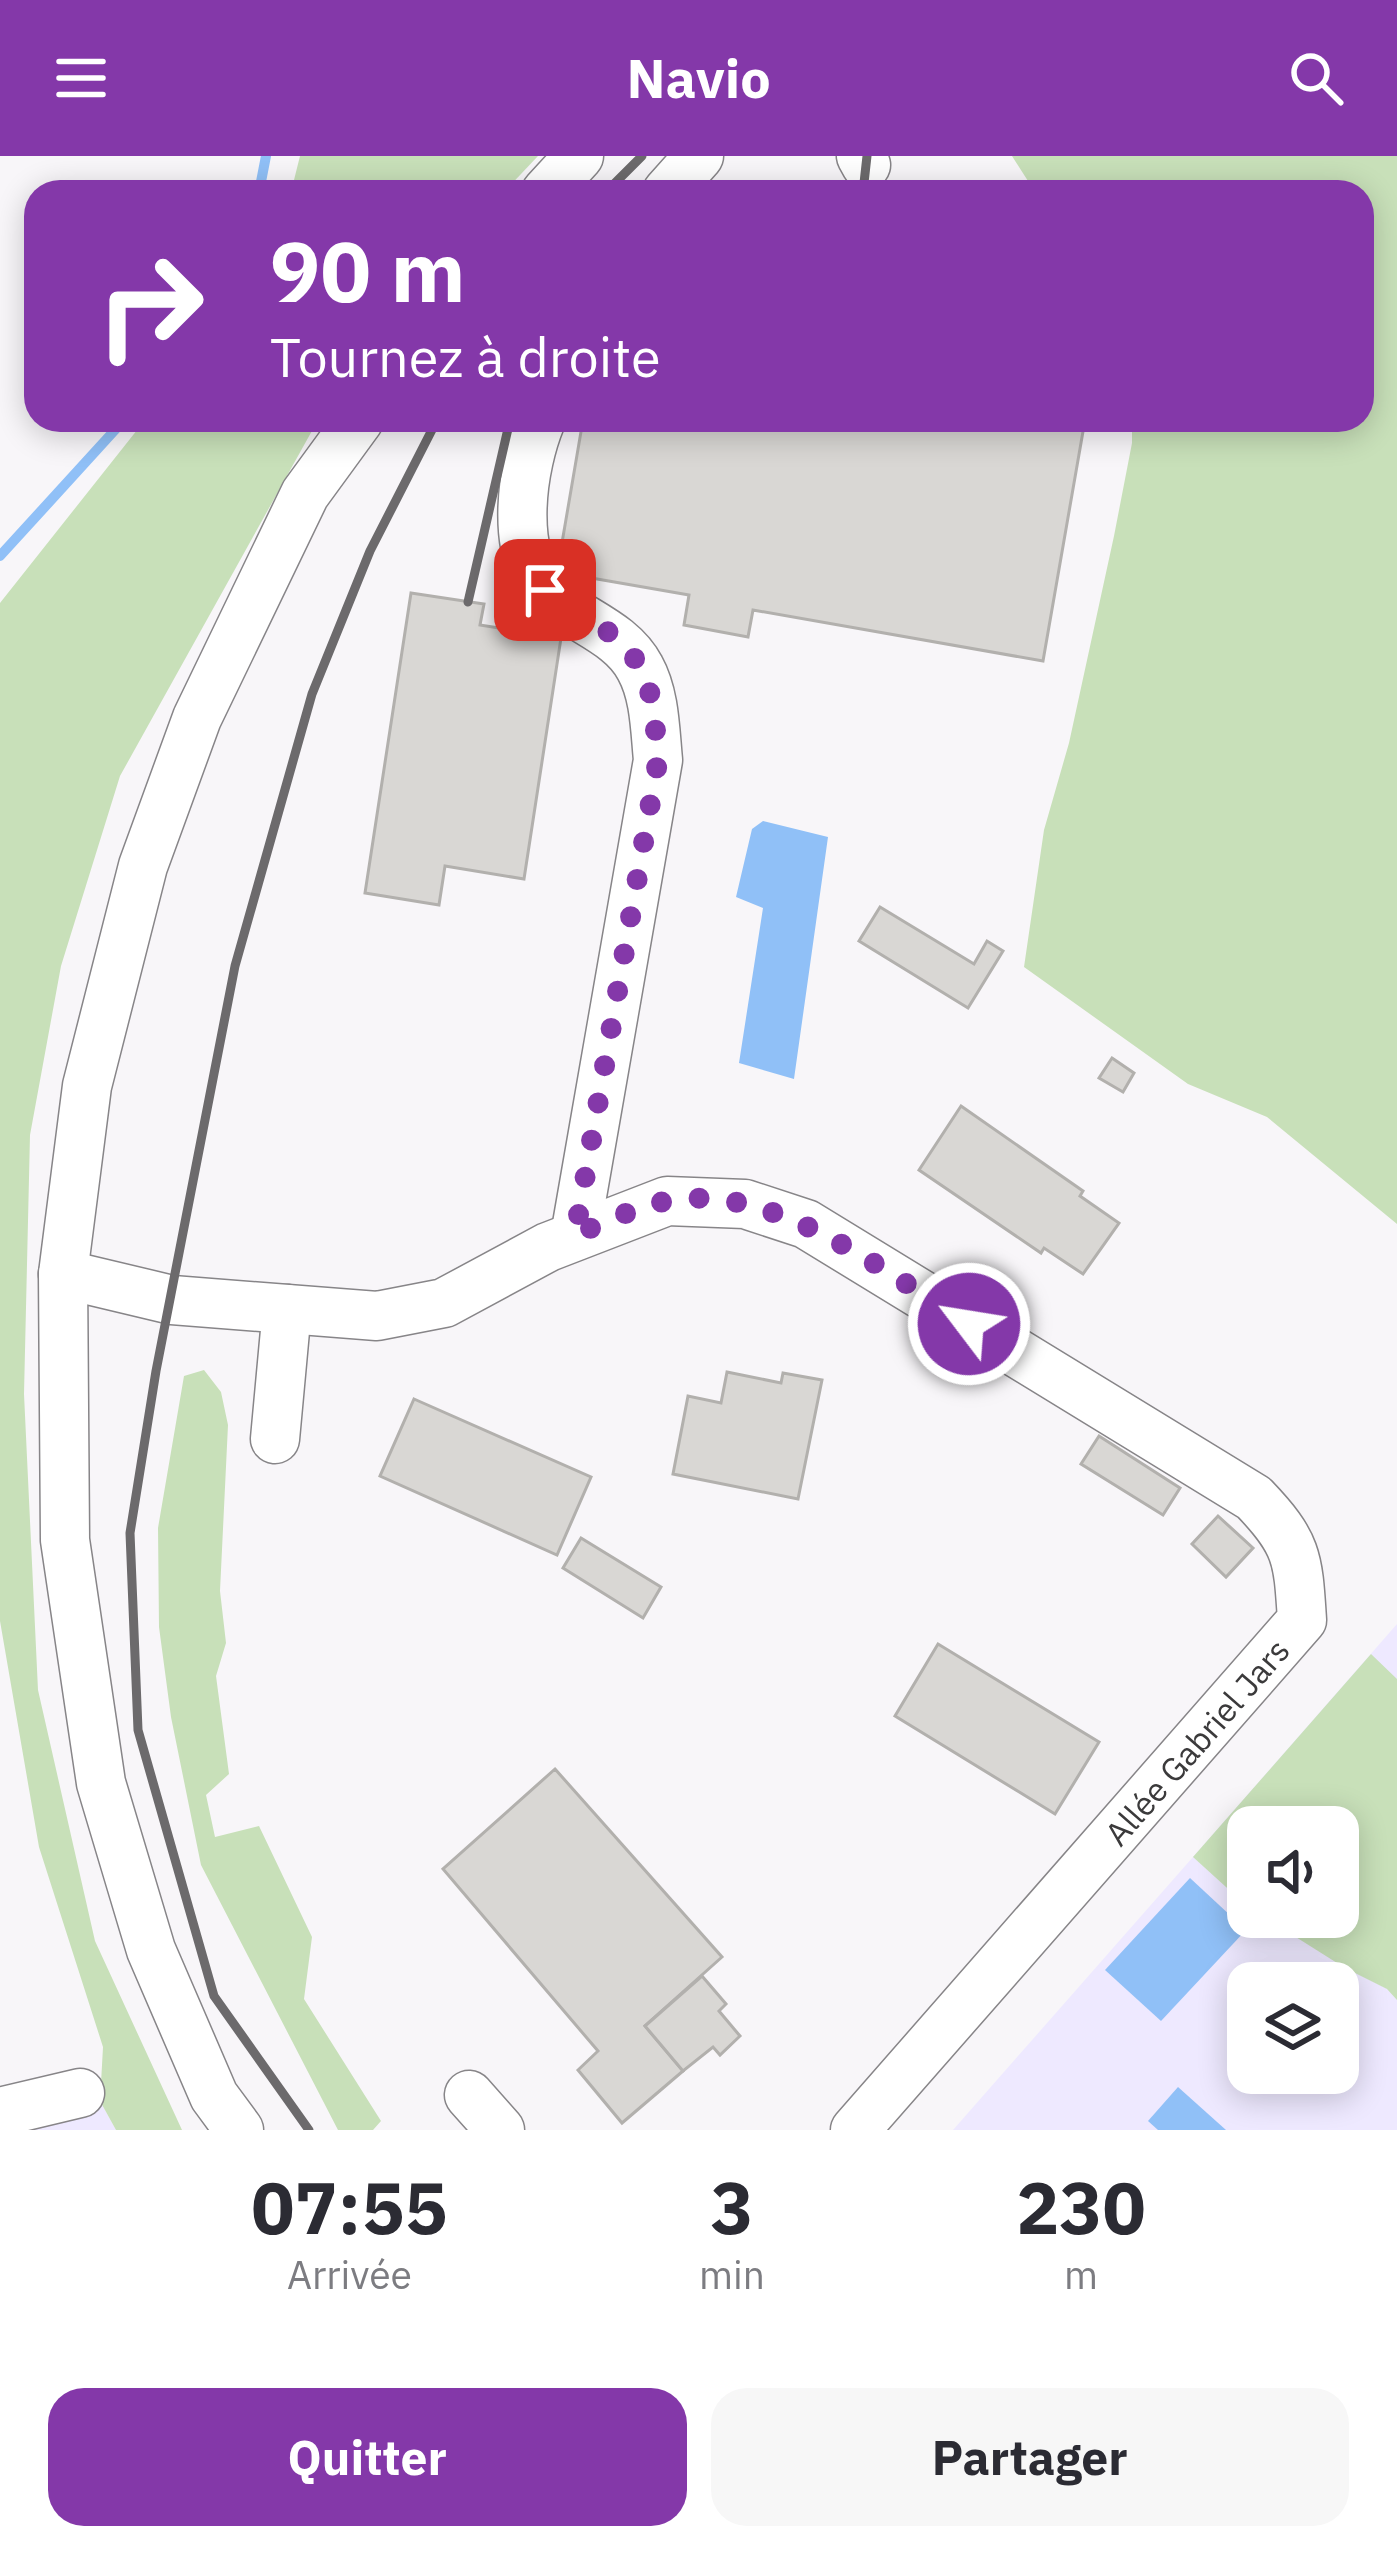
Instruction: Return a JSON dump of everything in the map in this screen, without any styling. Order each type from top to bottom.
[{"type":"street","points":[[557,180],[579,156]]},
{"type":"street","points":[[678,180],[699,156]]},
{"type":"street","points":[[238,2130],[214,2096],[152,1950],[100,1784],[65,1540],[63,1274],[87,1087],[143,866],[196,718],[305,494],[350,432]]},
{"type":"street","points":[[536,432],[520,517],[530,556],[545,590],[611,636],[640,666],[652,704],[658,760],[575,1235]]},
{"type":"street","name":"Allée Gabriel Jars","points":[[63,1274],[172,1300],[377,1316],[444,1303],[575,1235],[667,1201],[746,1204],[806,1224],[1254,1498],[1286,1531],[1299,1565],[1302,1620],[855,2130]]},
{"type":"street","points":[[275,1439],[287,1309]]},
{"type":"street","points":[[0,2112],[80,2093]]},
{"type":"shaded area","points":[[1397,1624],[1397,2130],[953,2130],[1227,1818],[1227,1938],[1359,1938],[1359,1806],[1237,1806]]},
{"type":"shaded area","points":[[100,2101],[116,2130],[6,2130]]},
{"type":"green space","points":[[300,156],[538,156],[515,180],[294,180]]},
{"type":"green space","points":[[1012,156],[1397,156],[1397,1224],[1267,1117],[1188,1084],[1024,967],[1044,830],[1069,743],[1132,432],[1374,432],[1374,180],[1027,180]]},
{"type":"green space","points":[[135,432],[311,432],[120,776],[61,966],[30,1135],[24,1394],[38,1690],[95,1941],[182,2130],[116,2130],[100,2101],[103,2047],[39,1847],[0,1621],[0,603]]},
{"type":"green space","points":[[204,1370],[221,1392],[228,1425],[220,1591],[226,1643],[216,1676],[229,1774],[206,1795],[215,1837],[259,1826],[312,1937],[304,1999],[381,2121],[373,2130],[338,2130],[201,1865],[171,1717],[159,1627],[158,1528],[184,1376]]},
{"type":"green space","points":[[1371,1654],[1397,1679],[1397,2000],[1387,1989],[1359,1975],[1359,1962],[1335,1962],[1297,1938],[1359,1938],[1359,1806],[1238,1806]]},
{"type":"green space","points":[[1227,1818],[1227,1888],[1193,1857]]},
{"type":"water","points":[[763,821],[828,837],[794,1079],[739,1063],[763,908],[736,897],[752,829]]},
{"type":"water","points":[[1190,1878],[1227,1912],[1227,1938],[1239,1938],[1161,2021],[1105,1970]]},
{"type":"water","points":[[1178,2087],[1226,2130],[1158,2130],[1148,2121]]},
{"type":"building","points":[[581,432],[1083,432],[1043,661],[753,610],[748,637],[684,625],[689,595],[557,572]]},
{"type":"building","points":[[411,593],[484,604],[480,625],[561,638],[524,879],[445,866],[439,905],[365,893]]},
{"type":"building","points":[[880,907],[974,964],[987,941],[1003,951],[968,1008],[859,941]]},
{"type":"building","points":[[1112,1058],[1134,1073],[1123,1092],[1099,1078]]},
{"type":"building","points":[[961,1106],[1083,1191],[1080,1196],[1119,1223],[1083,1274],[1044,1248],[1041,1253],[919,1170]]},
{"type":"building","points":[[727,1372],[781,1383],[783,1373],[822,1380],[798,1499],[673,1474],[688,1396],[721,1403]]},
{"type":"building","points":[[414,1399],[591,1477],[557,1555],[380,1476]]},
{"type":"building","points":[[1099,1436],[1180,1488],[1163,1515],[1081,1464]]},
{"type":"building","points":[[1218,1516],[1253,1548],[1226,1577],[1192,1544]]},
{"type":"building","points":[[581,1538],[661,1587],[643,1618],[563,1568]]},
{"type":"building","points":[[938,1644],[1099,1742],[1055,1814],[895,1716]]},
{"type":"building","points":[[555,1769],[722,1957],[645,2026],[683,2071],[622,2123],[578,2070],[598,2051],[443,1869]]},
{"type":"building","points":[[702,1976],[726,2004],[719,2011],[740,2036],[720,2055],[713,2047],[683,2071],[645,2026]]},
{"type":"waterway","points":[[261,180],[266,156]]},
{"type":"waterway","points":[[0,556],[113,432]]},
{"type":"railway","points":[[618,180],[642,156]]},
{"type":"railway","points":[[864,180],[867,156]]},
{"type":"railway","points":[[309,2130],[214,1996],[138,1730],[130,1533],[156,1371],[235,966],[312,694],[370,551],[431,432]]},
{"type":"railway","points":[[468,602],[507,432]]},
{"type":"route","points":[[545,590],[611,636],[640,666],[652,704],[658,760],[575,1235],[667,1201],[746,1204],[806,1224],[969,1324]]}]
